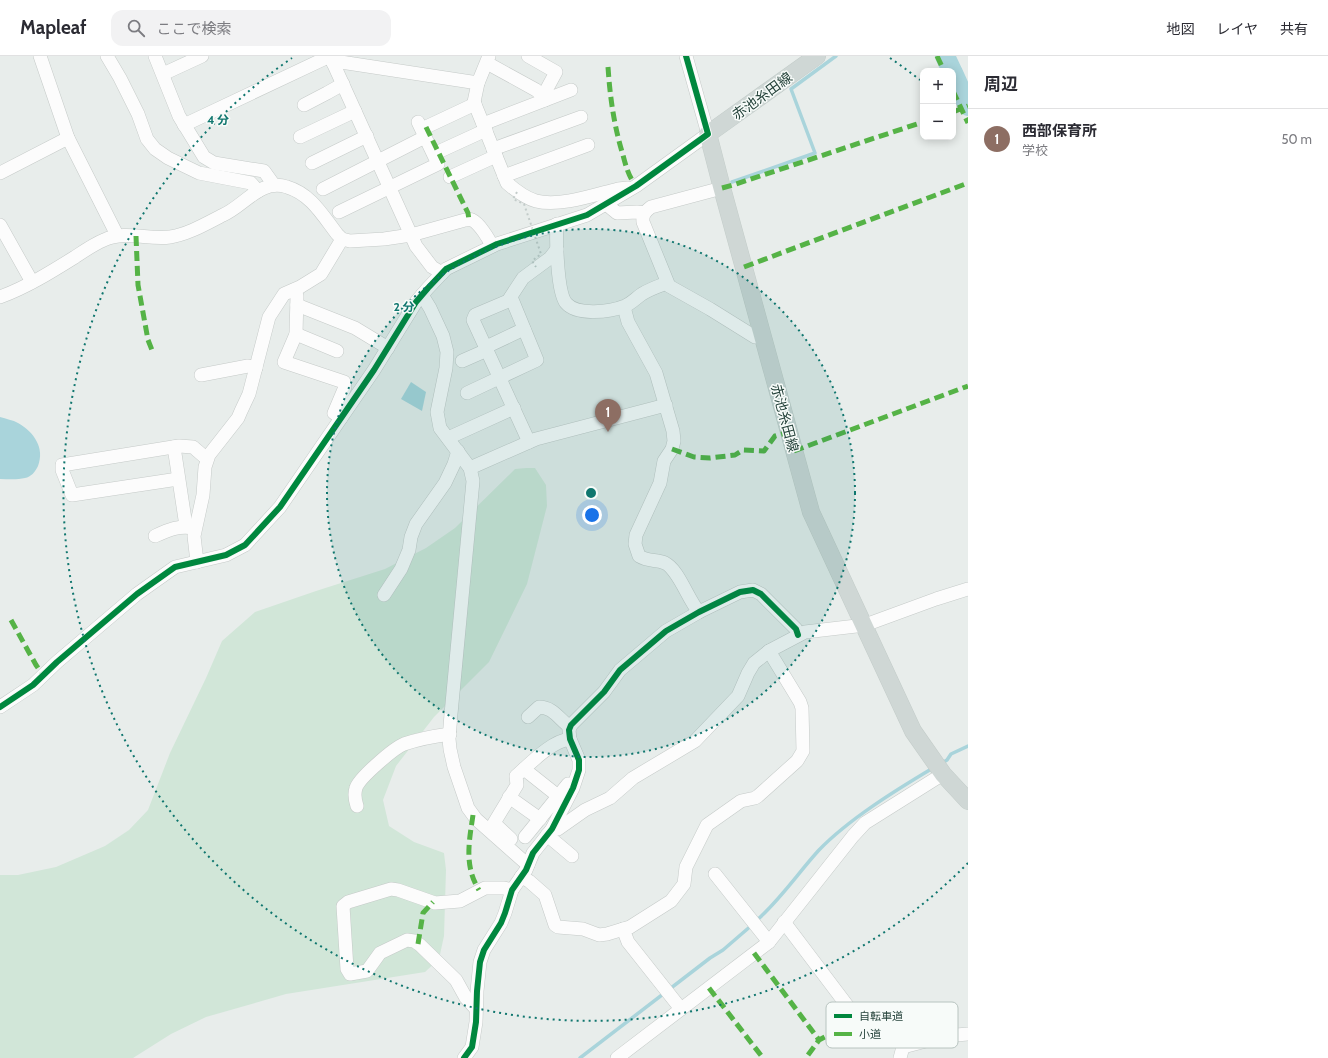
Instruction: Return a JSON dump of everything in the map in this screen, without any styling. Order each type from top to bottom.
[{"type":"main road","name":"赤池糸田線","points":[[817,56],[708,134],[811,512],[865,625],[912,731],[943,774],[968,801]]},
{"type":"street","points":[[40,56],[68,138],[117,235]]},
{"type":"street","points":[[107,56],[135,108],[147,139],[155,148],[168,158],[199,173],[251,183],[258,191]]},
{"type":"street","points":[[155,56],[179,116],[204,157],[214,163],[264,171],[274,185]]},
{"type":"street","points":[[162,74],[202,56]]},
{"type":"street","points":[[528,56],[556,72],[544,98]]},
{"type":"street","points":[[0,707],[33,685],[57,662],[137,594],[175,567],[226,555],[244,545],[280,507],[374,370],[416,302],[446,269],[492,246],[587,215],[633,188],[708,134],[686,56]]},
{"type":"street","points":[[184,125],[331,58],[341,62],[478,83]]},
{"type":"street","points":[[331,58],[416,246],[432,266],[442,273]]},
{"type":"street","points":[[544,98],[536,90],[488,59],[475,93],[475,104],[507,183],[517,192],[535,201],[558,202],[618,189],[633,188]]},
{"type":"street","points":[[304,105],[327,94],[343,84]]},
{"type":"street","points":[[438,152],[484,127],[544,98],[571,90]]},
{"type":"street","points":[[322,189],[378,161],[423,129],[475,104]]},
{"type":"street","points":[[300,137],[355,111]]},
{"type":"street","points":[[450,177],[495,153],[581,117]]},
{"type":"street","points":[[339,212],[438,164],[423,129]]},
{"type":"street","points":[[312,163],[367,136]]},
{"type":"street","points":[[0,173],[68,138]]},
{"type":"street","points":[[504,176],[588,145]]},
{"type":"street","points":[[0,296],[32,282],[95,244],[117,235],[170,237],[232,212],[252,194],[274,185],[287,186],[310,200],[342,239],[350,241],[384,239],[411,235],[456,221],[472,220],[489,240],[492,246]]},
{"type":"street","points":[[722,188],[650,206],[642,218],[643,222],[669,286],[710,309],[754,337],[764,338]]},
{"type":"street","points":[[606,204],[617,214],[637,212],[644,214]]},
{"type":"street","points":[[557,224],[557,249],[562,295],[566,303],[579,310],[601,312],[624,307],[654,288],[668,283]]},
{"type":"street","points":[[0,225],[32,282]]},
{"type":"street","points":[[191,528],[203,495],[207,459],[238,418],[249,394],[269,317],[284,294],[294,290],[320,274],[342,239]]},
{"type":"street","points":[[530,442],[473,320],[476,315],[508,302],[523,278],[550,258],[557,249]]},
{"type":"street","points":[[294,290],[296,296],[296,334],[284,362],[344,382],[345,387],[334,413],[341,418]]},
{"type":"street","points":[[422,295],[443,336],[447,352],[446,368],[437,412],[440,428],[470,468],[473,481],[450,734],[450,749],[454,767],[468,808],[476,819],[530,862]]},
{"type":"street","points":[[467,394],[537,360],[510,297]]},
{"type":"street","points":[[296,305],[355,328],[388,348]]},
{"type":"street","points":[[624,307],[628,322],[656,373],[673,431],[674,441],[672,449],[664,461],[660,483],[636,535],[635,544],[639,556],[646,560],[666,564],[673,570],[699,612]]},
{"type":"street","points":[[462,361],[524,329]]},
{"type":"street","points":[[296,334],[337,351]]},
{"type":"street","points":[[201,375],[248,366],[256,368]]},
{"type":"street","points":[[470,468],[552,434],[666,405]]},
{"type":"street","points":[[448,438],[514,408]]},
{"type":"street","points":[[178,479],[72,495],[62,470],[62,465],[179,446],[193,447],[207,459]]},
{"type":"street","points":[[174,447],[178,479],[194,536],[197,562]]},
{"type":"street","points":[[384,595],[401,569],[409,550],[411,537],[416,524],[445,483],[458,451]]},
{"type":"street","points":[[156,536],[169,529],[191,528]]},
{"type":"street","points":[[549,832],[558,829],[585,810],[610,798],[633,778],[695,741],[738,696],[754,663],[769,651],[805,632],[865,625],[936,598],[968,589]]},
{"type":"street","points":[[530,862],[494,823],[517,785],[516,776],[555,743],[563,740],[604,692],[620,670],[666,631],[699,612],[740,592],[752,590],[761,594],[796,629],[798,635]]},
{"type":"street","points":[[521,877],[529,881],[545,895],[555,925],[558,927],[584,929],[599,935],[607,934],[630,926],[671,901],[684,884],[686,867],[707,825],[741,801],[758,796],[797,761],[803,751],[802,708],[800,702],[769,651]]},
{"type":"street","points":[[464,1058],[472,1047],[476,1022],[480,962],[484,950],[506,913],[512,890],[549,832],[576,780],[579,770],[579,760],[570,733],[564,722],[554,711],[539,707],[528,717]]},
{"type":"street","points":[[357,806],[354,797],[356,787],[362,777],[392,752],[402,745],[450,734]]},
{"type":"street","points":[[524,769],[558,796]]},
{"type":"street","points":[[618,1058],[769,942],[865,823],[943,774]]},
{"type":"street","points":[[525,837],[572,780],[576,780]]},
{"type":"street","points":[[510,797],[540,819]]},
{"type":"street","points":[[549,832],[572,856]]},
{"type":"street","points":[[715,874],[769,942]]},
{"type":"street","points":[[476,1009],[466,998],[456,980],[414,941],[407,940],[380,953],[367,971],[350,974],[347,969],[343,906],[348,902],[391,889],[398,890],[434,903],[460,901],[485,888],[504,888],[512,890]]},
{"type":"street","points":[[784,922],[844,1002]]},
{"type":"street","points":[[623,929],[628,942],[681,1009]]},
{"type":"street","points":[[958,1035],[968,1034]]},
{"type":"street","points":[[901,1053],[914,1048]]},
{"type":"path","points":[[517,192],[513,199],[524,204],[541,254],[532,261],[536,267]]},
{"type":"green space","points":[[535,468],[546,485],[547,506],[527,584],[489,662],[434,717],[396,766],[383,800],[389,826],[414,842],[444,853],[446,870],[444,936],[439,959],[425,972],[286,994],[206,1017],[171,1034],[133,1058],[0,1058],[0,875],[18,875],[56,867],[105,846],[129,830],[148,810],[170,753],[222,641],[255,612],[385,569],[426,548],[455,528],[515,469]]},
{"type":"water","points":[[411,382],[426,392],[422,411],[401,399]]},
{"type":"water","points":[[0,417],[18,423],[29,431],[37,441],[40,459],[36,470],[29,477],[19,479],[0,479]]},
{"type":"waterway","points":[[732,182],[815,153],[791,89],[836,56]]},
{"type":"waterway","points":[[945,56],[951,68]]},
{"type":"waterway","points":[[956,80],[968,106]]},
{"type":"waterway","points":[[942,763],[947,760],[951,754],[968,746]]},
{"type":"waterway","points":[[756,921],[765,913],[831,838],[858,816],[933,768]]},
{"type":"waterway","points":[[580,1058],[710,958],[723,950],[752,925]]},
{"type":"marked path","points":[[937,56],[943,68]]},
{"type":"marked path","points":[[608,67],[611,100],[617,133],[627,168],[631,179],[636,186]]},
{"type":"marked path","points":[[956,97],[968,123]]},
{"type":"marked path","points":[[956,111],[968,106]]},
{"type":"marked path","points":[[722,188],[920,123]]},
{"type":"marked path","points":[[426,127],[468,213],[469,220]]},
{"type":"marked path","points":[[744,267],[968,183]]},
{"type":"marked path","points":[[136,236],[138,285],[148,340],[152,350]]},
{"type":"marked path","points":[[794,451],[968,386]]},
{"type":"marked path","points":[[672,449],[694,457],[710,458],[735,455],[743,450],[764,451],[775,436],[789,432]]},
{"type":"marked path","points":[[11,620],[43,675]]},
{"type":"marked path","points":[[473,815],[469,844],[469,863],[474,881],[479,890]]},
{"type":"marked path","points":[[418,944],[423,913],[433,902]]},
{"type":"marked path","points":[[754,953],[819,1040]]},
{"type":"marked path","points":[[709,988],[763,1058]]},
{"type":"marked path","points":[[808,1055],[819,1040],[826,1036]]},
{"type":"cycle path","points":[[0,707],[33,685],[57,662],[137,594],[175,567],[226,555],[245,545],[280,507],[374,370],[416,302],[446,269],[497,244],[587,215],[636,186],[708,134],[686,56]]},
{"type":"cycle path","points":[[464,1058],[472,1047],[476,1022],[480,962],[484,950],[501,923],[512,890],[526,870],[533,853],[552,829],[573,788],[579,770],[579,760],[570,739],[569,730],[571,725],[604,692],[620,670],[666,631],[699,612],[740,592],[753,590],[761,594],[796,629],[798,635]]},
{"type":"place","name":"西部保育所","points":[[608,432]]}]
